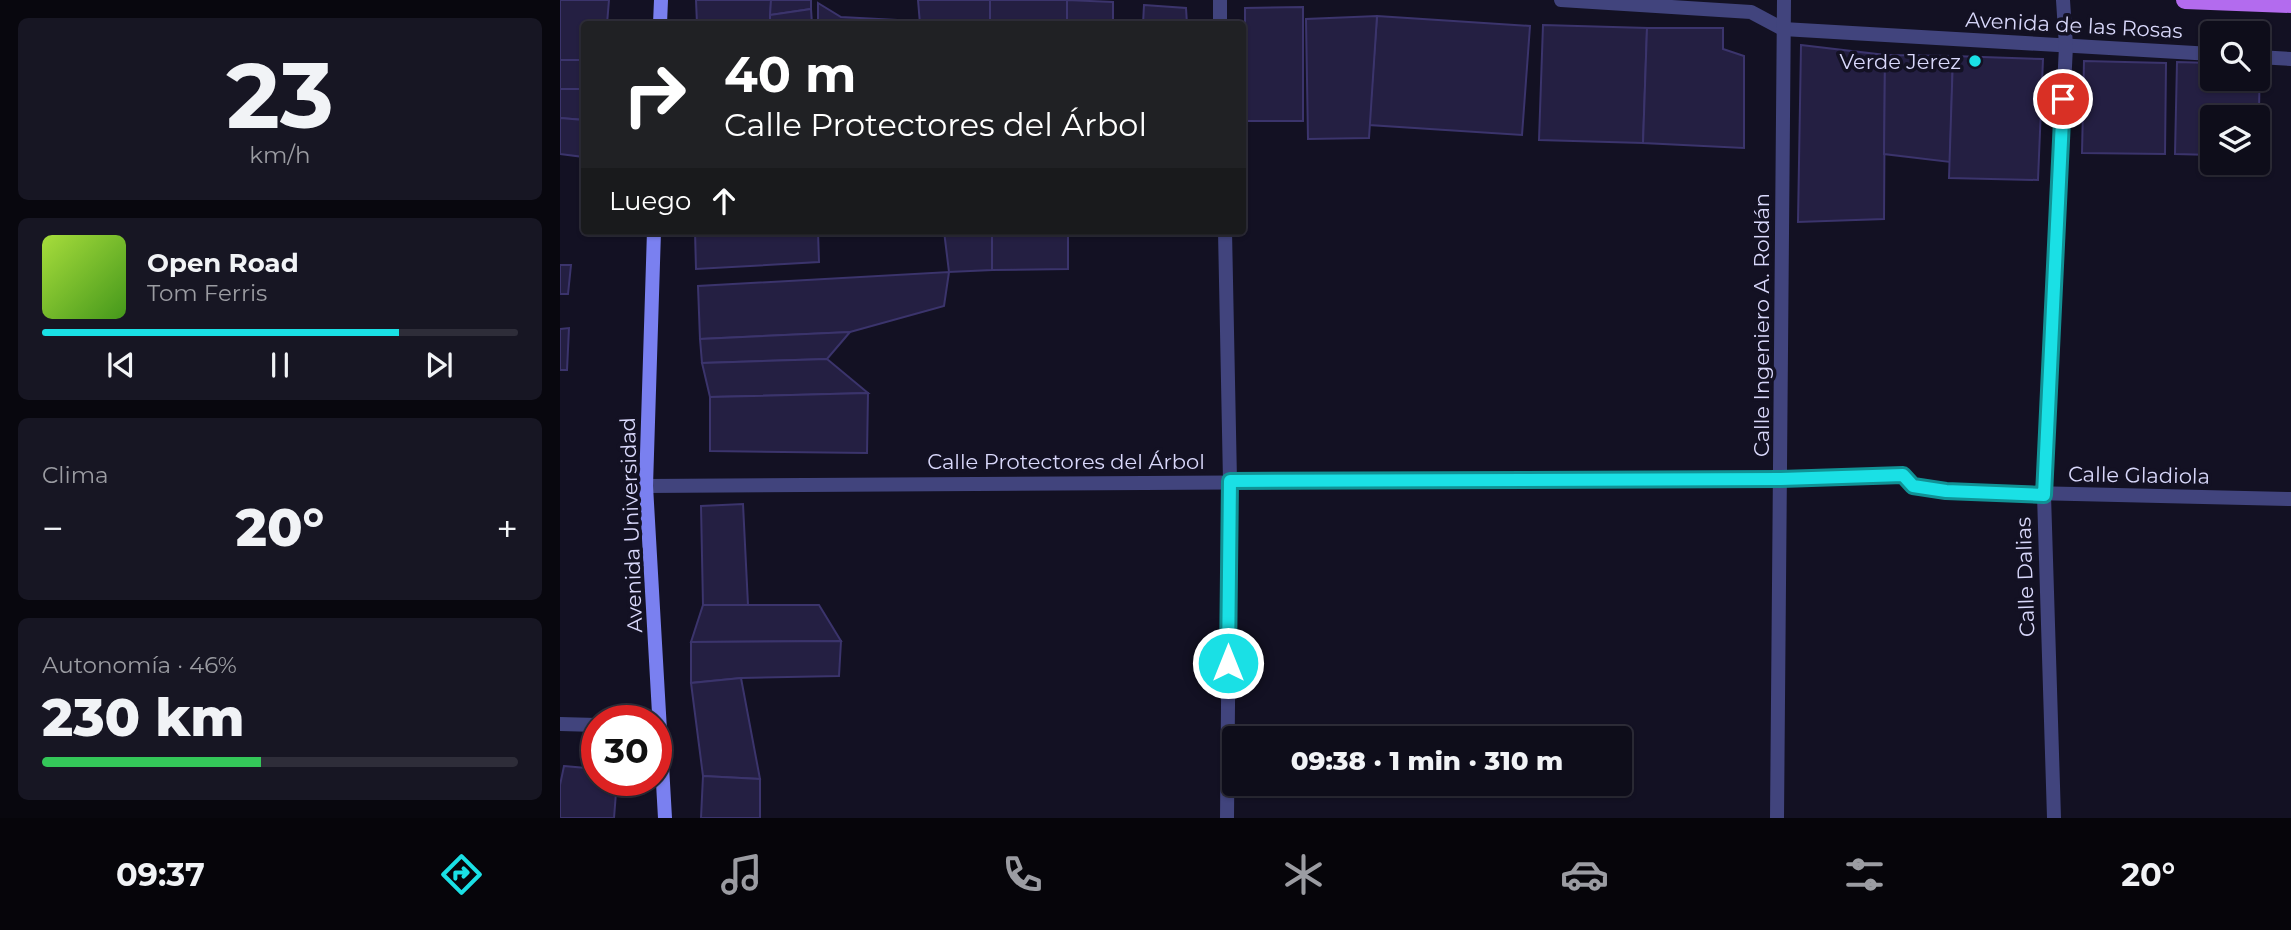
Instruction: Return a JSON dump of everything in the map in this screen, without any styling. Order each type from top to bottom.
[{"type":"main road","points":[[2185,0],[2291,4]]},
{"type":"street","points":[[660,21],[661,0]]},
{"type":"street","points":[[1220,0],[1220,21]]},
{"type":"street","name":"Avenida de las Rosas","points":[[1561,0],[1751,12],[1783,29],[2200,53]]},
{"type":"street","name":"Calle Ingeniero A. Roldán","points":[[1777,818],[1784,0]]},
{"type":"street","name":"Calle Dalias","points":[[2054,818],[2044,495],[2066,46],[2063,0]]},
{"type":"street","points":[[2270,58],[2291,59]]},
{"type":"street","name":"Avenida Universidad","points":[[654,235],[646,486],[657,705]]},
{"type":"street","points":[[1225,235],[1230,481],[1227,818]]},
{"type":"street","name":"Calle Gladiola","points":[[1781,479],[1903,475],[1913,486],[1946,491],[2291,499]]},
{"type":"street","name":"Calle Protectores del Árbol","points":[[646,486],[1781,479]]},
{"type":"street","points":[[560,723],[581,724]]},
{"type":"street","name":"Avenida Universidad","points":[[663,796],[665,818]]},
{"type":"building","points":[[560,0],[609,0],[607,21],[581,21],[581,60],[560,60]]},
{"type":"building","points":[[696,0],[771,0],[770,21],[697,21]]},
{"type":"building","points":[[771,0],[811,0],[811,9],[770,15]]},
{"type":"building","points":[[918,0],[990,0],[990,21],[920,21]]},
{"type":"building","points":[[990,0],[1067,0],[1067,21],[990,21]]},
{"type":"building","points":[[1067,0],[1113,2],[1113,21],[1067,21]]},
{"type":"building","points":[[818,3],[841,17],[897,21],[818,21]]},
{"type":"building","points":[[1144,5],[1186,8],[1187,21],[1143,21]]},
{"type":"building","points":[[1303,7],[1303,121],[1246,121],[1245,8]]},
{"type":"building","points":[[811,9],[812,21],[770,21],[770,15]]},
{"type":"building","points":[[1377,16],[1530,26],[1522,135],[1369,125]]},
{"type":"building","points":[[1377,16],[1369,138],[1308,139],[1306,19]]},
{"type":"building","points":[[1543,25],[1647,28],[1643,143],[1539,140]]},
{"type":"building","points":[[1647,28],[1723,28],[1723,49],[1744,56],[1744,148],[1643,143]]},
{"type":"building","points":[[1801,45],[1885,55],[1884,219],[1798,222]]},
{"type":"building","points":[[1885,55],[1953,56],[1950,162],[1884,154]]},
{"type":"building","points":[[1953,56],[2043,59],[2038,180],[1949,178]]},
{"type":"building","points":[[560,60],[581,60],[581,89],[560,89]]},
{"type":"building","points":[[2084,61],[2166,63],[2165,154],[2082,153]]},
{"type":"building","points":[[2177,62],[2200,63],[2200,91],[2259,91],[2259,105],[2200,105],[2200,155],[2175,154]]},
{"type":"building","points":[[560,89],[581,89],[581,120],[560,118]]},
{"type":"building","points":[[560,118],[581,120],[581,157],[560,154]]},
{"type":"building","points":[[695,235],[818,235],[819,262],[696,269]]},
{"type":"building","points":[[944,235],[992,235],[992,270],[949,272]]},
{"type":"building","points":[[992,235],[1068,235],[1068,269],[992,270]]},
{"type":"building","points":[[560,265],[571,265],[568,294],[560,294]]},
{"type":"building","points":[[949,272],[944,306],[850,332],[700,339],[698,286]]},
{"type":"building","points":[[569,328],[567,370],[560,370],[560,329]]},
{"type":"building","points":[[850,332],[827,359],[702,363],[700,339]]},
{"type":"building","points":[[827,359],[868,393],[710,397],[702,363]]},
{"type":"building","points":[[868,393],[867,453],[710,451],[710,397]]},
{"type":"building","points":[[743,504],[748,605],[703,605],[701,506]]},
{"type":"building","points":[[703,605],[819,605],[841,641],[691,642]]},
{"type":"building","points":[[841,641],[839,676],[741,678],[691,683],[691,642]]},
{"type":"building","points":[[741,678],[760,779],[703,776],[691,683]]},
{"type":"building","points":[[564,766],[581,768],[581,796],[616,796],[614,818],[560,818],[560,785]]},
{"type":"building","points":[[703,776],[760,779],[760,818],[701,818]]},
{"type":"place","name":"Verde Jerez","points":[[1975,61]]},
{"type":"route","points":[[1228,663],[1230,481],[1781,479],[1903,475],[1913,486],[1946,491],[2044,495],[2063,99]]}]
